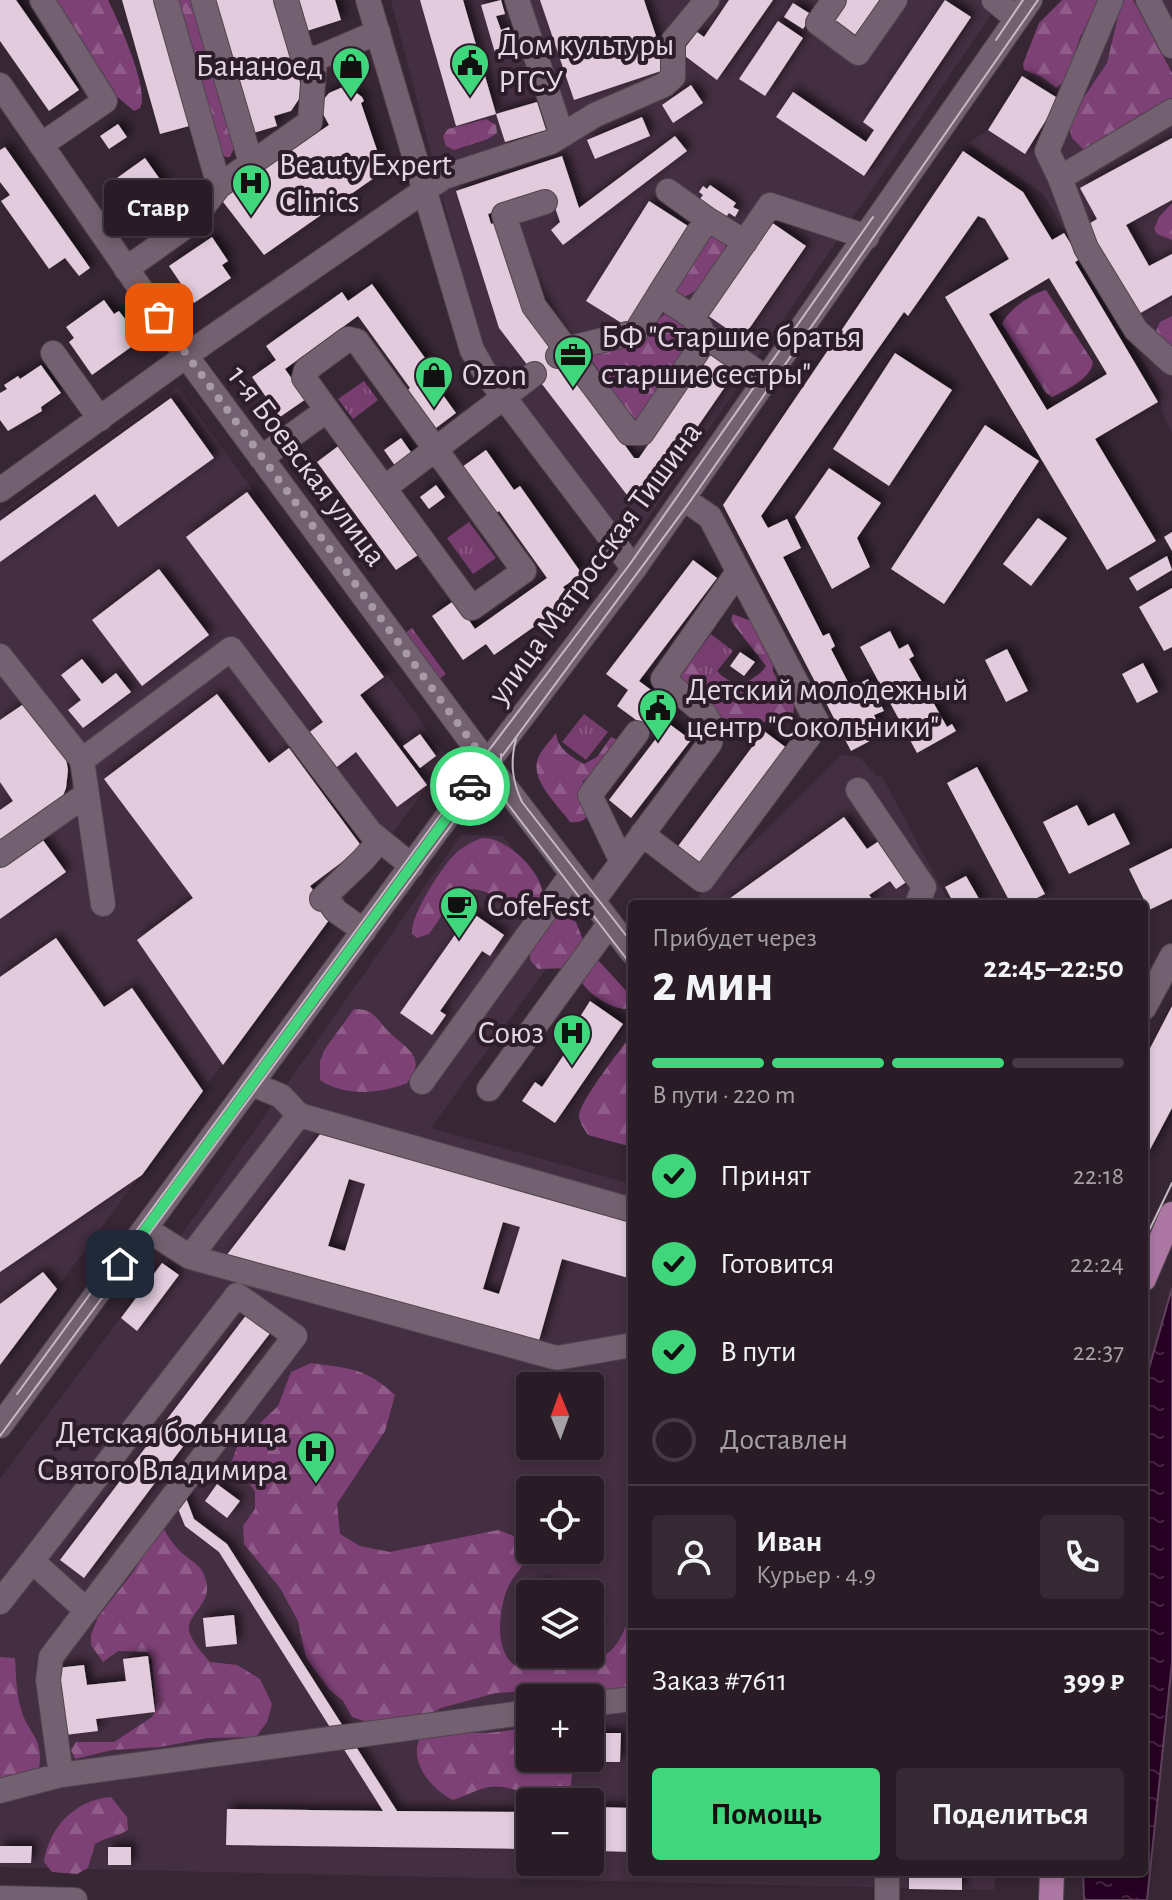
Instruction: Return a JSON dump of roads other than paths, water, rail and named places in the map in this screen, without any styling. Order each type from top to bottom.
[{"type":"main road","points":[[1148,1270],[1172,1214]]},
{"type":"main road","points":[[1051,1900],[1052,1876]]},
{"type":"street","points":[[41,145],[105,101],[42,0]]},
{"type":"street","points":[[166,0],[219,186]]},
{"type":"street","points":[[203,0],[251,163]]},
{"type":"street","points":[[286,0],[302,54],[315,59],[378,32]]},
{"type":"street","points":[[368,0],[472,350],[484,371],[634,569]]},
{"type":"street","points":[[517,0],[562,135]]},
{"type":"street","points":[[0,490],[444,177],[551,142],[595,115],[664,85],[673,77],[673,41],[707,0]]},
{"type":"street","points":[[834,0],[818,23],[858,53],[895,0]]},
{"type":"street","points":[[994,0],[1024,10]]},
{"type":"street","points":[[1111,0],[1047,151],[1086,248],[1136,330],[1172,363]]},
{"type":"street","points":[[1148,0],[1172,46]]},
{"type":"street","name":"улица Матросская Тишина","points":[[0,1426],[487,763],[634,569],[1024,10]]},
{"type":"street","points":[[126,269],[192,222],[219,186],[310,122],[315,59]]},
{"type":"street","name":"1-я Боевская улица","points":[[3,96],[41,145],[261,458],[487,763],[628,947]]},
{"type":"street","points":[[1060,178],[1172,111]]},
{"type":"street","points":[[668,191],[745,242]]},
{"type":"street","points":[[545,202],[504,215],[534,306],[562,353],[629,433],[642,433],[745,242],[770,205],[867,237]]},
{"type":"street","points":[[562,353],[636,332],[707,219]]},
{"type":"street","points":[[659,295],[767,379]]},
{"type":"street","points":[[348,339],[357,341],[524,571],[472,608],[327,410],[304,378],[306,370],[348,339]]},
{"type":"street","points":[[53,353],[100,419]]},
{"type":"street","points":[[395,480],[534,374]]},
{"type":"street","points":[[261,458],[327,410]]},
{"type":"street","points":[[642,834],[702,880],[818,724],[710,517],[684,499]]},
{"type":"street","points":[[593,901],[710,743],[713,728],[704,713],[663,679],[738,572]]},
{"type":"street","points":[[82,760],[231,649],[371,851],[405,876]]},
{"type":"street","points":[[0,656],[82,760],[103,904]]},
{"type":"street","points":[[622,862],[590,795],[637,733]]},
{"type":"street","points":[[858,790],[924,887],[919,900]]},
{"type":"street","points":[[0,855],[87,794]]},
{"type":"street","points":[[364,931],[324,898],[371,851]]},
{"type":"street","points":[[422,1082],[572,874]]},
{"type":"street","points":[[489,1089],[610,923]]},
{"type":"street","points":[[1148,1001],[1172,956]]},
{"type":"street","points":[[252,1084],[281,1096],[299,1115],[628,1209]]},
{"type":"street","points":[[190,1257],[299,1115]]},
{"type":"street","points":[[146,1229],[190,1257],[557,1358],[628,1346]]},
{"type":"street","points":[[0,1602],[237,1295],[295,1336],[51,1657],[48,1680],[61,1775]]},
{"type":"street","points":[[32,1561],[85,1609]]},
{"type":"street","points":[[604,1702],[628,1699]]},
{"type":"street","points":[[0,1791],[61,1775],[516,1714]]},
{"type":"street","points":[[887,1876],[887,1900]]},
{"type":"street","points":[[0,1898],[75,1900]]},
{"type":"water","points":[[1172,1288],[1172,1662],[1147,1900],[1084,1900],[1083,1876],[1148,1876],[1148,1372]]},
{"type":"tram line","points":[[996,40],[1023,0]]},
{"type":"tram line","points":[[0,1436],[689,503],[1038,0]]},
{"type":"tram line","points":[[17,1394],[449,803],[630,564],[873,217]]},
{"type":"tram line","points":[[516,739],[513,771],[522,802],[628,938]]},
{"type":"tram line","points":[[501,754],[501,781],[507,803],[628,961]]},
{"type":"tram line","points":[[1148,1233],[1172,1183]]},
{"type":"place","name":"Дом культуры РГСУ","points":[[470,97]]},
{"type":"place","name":"Бананоед","points":[[351,100]]},
{"type":"place","name":"Beauty Expert Clinics","points":[[251,217]]},
{"type":"place","name":"Ставр","points":[[159,317]]},
{"type":"place","name":"БФ \"Старшие братья старшие сестры\"","points":[[573,389]]},
{"type":"place","name":"Ozon","points":[[434,409]]},
{"type":"place","name":"Детский молодежный центр \"Сокольники\"","points":[[658,742]]},
{"type":"place","name":"CofeFest","points":[[459,940]]},
{"type":"place","name":"Союз","points":[[572,1067]]},
{"type":"place","name":"Детская больница Святого Владимира","points":[[316,1485]]}]
